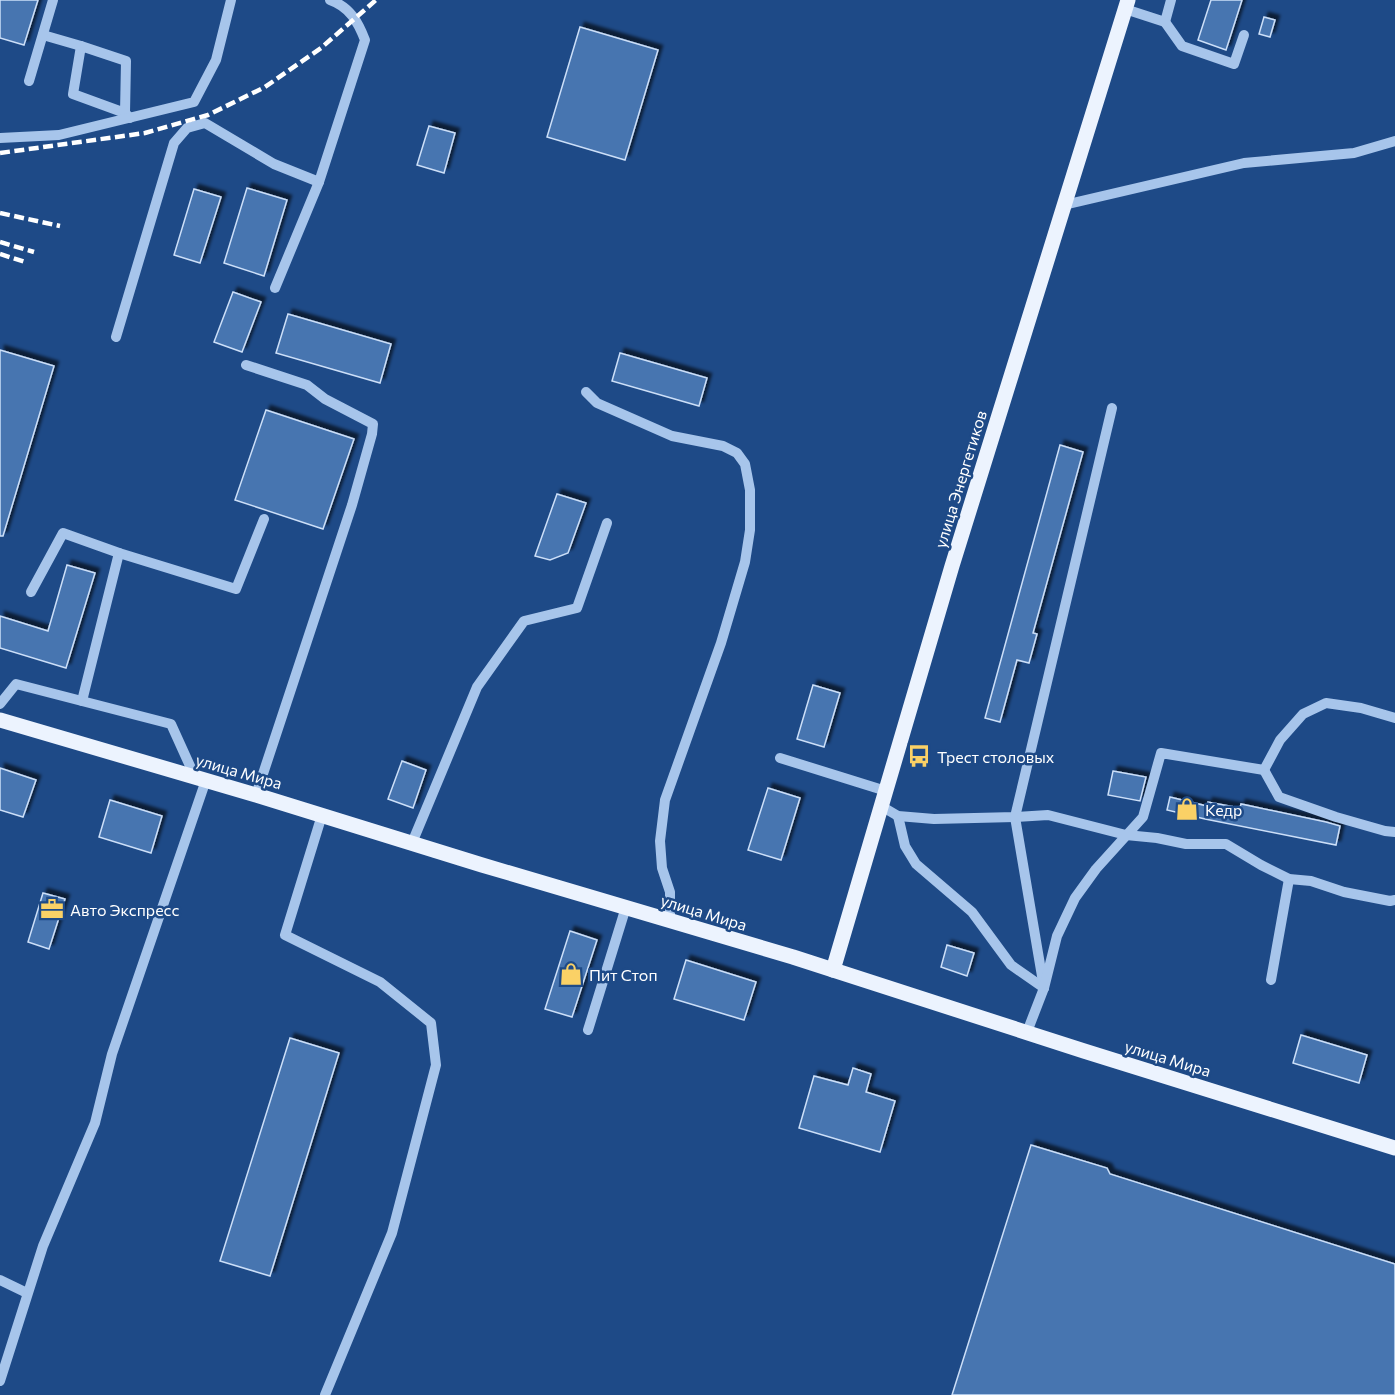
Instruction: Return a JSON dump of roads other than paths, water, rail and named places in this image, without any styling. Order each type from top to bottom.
[{"type":"main road","name":"улица Энергетиков","points":[[833,970],[952,566],[1126,5]]},
{"type":"main road","name":"улица Мира","points":[[0,720],[833,970],[1395,1148]]},
{"type":"lane","points":[[29,81],[53,0]]},
{"type":"lane","points":[[0,138],[59,135],[128,115],[194,102],[216,60],[231,0]]},
{"type":"lane","points":[[275,288],[319,182],[365,40],[359,25],[348,9],[330,0]]},
{"type":"lane","points":[[1165,22],[1171,0]]},
{"type":"lane","points":[[1126,5],[1165,22],[1182,46],[1234,64],[1244,35]]},
{"type":"lane","points":[[43,34],[126,61],[128,115]]},
{"type":"lane","points":[[81,46],[73,94],[128,115]]},
{"type":"lane","points":[[116,337],[174,143],[187,128],[206,123],[274,164],[319,182]]},
{"type":"lane","points":[[1064,205],[1244,163],[1354,153],[1395,141]]},
{"type":"lane","points":[[246,365],[307,385],[325,399],[373,424],[352,505],[256,795]]},
{"type":"lane","points":[[586,392],[597,403],[672,436],[723,446],[737,453],[745,464],[750,490],[750,530],[745,562],[721,643],[665,800],[660,841],[662,868],[670,892],[670,921]]},
{"type":"lane","points":[[1044,988],[1016,817],[1112,408]]},
{"type":"lane","points":[[31,592],[63,533],[236,589],[264,519]]},
{"type":"lane","points":[[412,843],[477,687],[524,621],[577,608],[607,523]]},
{"type":"lane","points":[[82,702],[119,553]]},
{"type":"lane","points":[[0,704],[16,684],[171,724],[201,779],[112,1054],[95,1123],[43,1246],[0,1382]]},
{"type":"lane","points":[[1263,770],[1287,731],[1303,714],[1326,703],[1361,708],[1395,717]]},
{"type":"lane","points":[[1027,1032],[1044,988],[1057,936],[1075,898],[1096,869],[1143,817],[1161,753],[1263,770],[1279,797],[1336,817],[1395,832]]},
{"type":"lane","points":[[780,758],[886,791]]},
{"type":"lane","points":[[881,806],[898,816],[934,819],[1048,815],[1126,835],[1186,844],[1226,844],[1289,879],[1311,881],[1344,892],[1395,900]]},
{"type":"lane","points":[[322,815],[285,935],[380,982],[431,1023],[436,1065],[392,1233],[325,1395]]},
{"type":"lane","points":[[898,816],[905,846],[916,864],[972,912],[1011,965],[1044,988]]},
{"type":"lane","points":[[1271,980],[1289,879]]},
{"type":"lane","points":[[588,1030],[626,907]]},
{"type":"lane","points":[[0,1280],[27,1293]]},
{"type":"railway","points":[[0,153],[145,133],[208,115],[265,87],[321,48],[376,0]]},
{"type":"railway","points":[[0,213],[60,226]]},
{"type":"railway","points":[[0,242],[34,252]]},
{"type":"railway","points":[[0,254],[25,262]]},
{"type":"place","name":"Трест столовых","points":[[919,756]]},
{"type":"place","name":"Кедр","points":[[1187,809]]},
{"type":"place","name":"Авто Экспресс","points":[[52,909]]},
{"type":"place","name":"Пит Стоп","points":[[571,974]]}]
